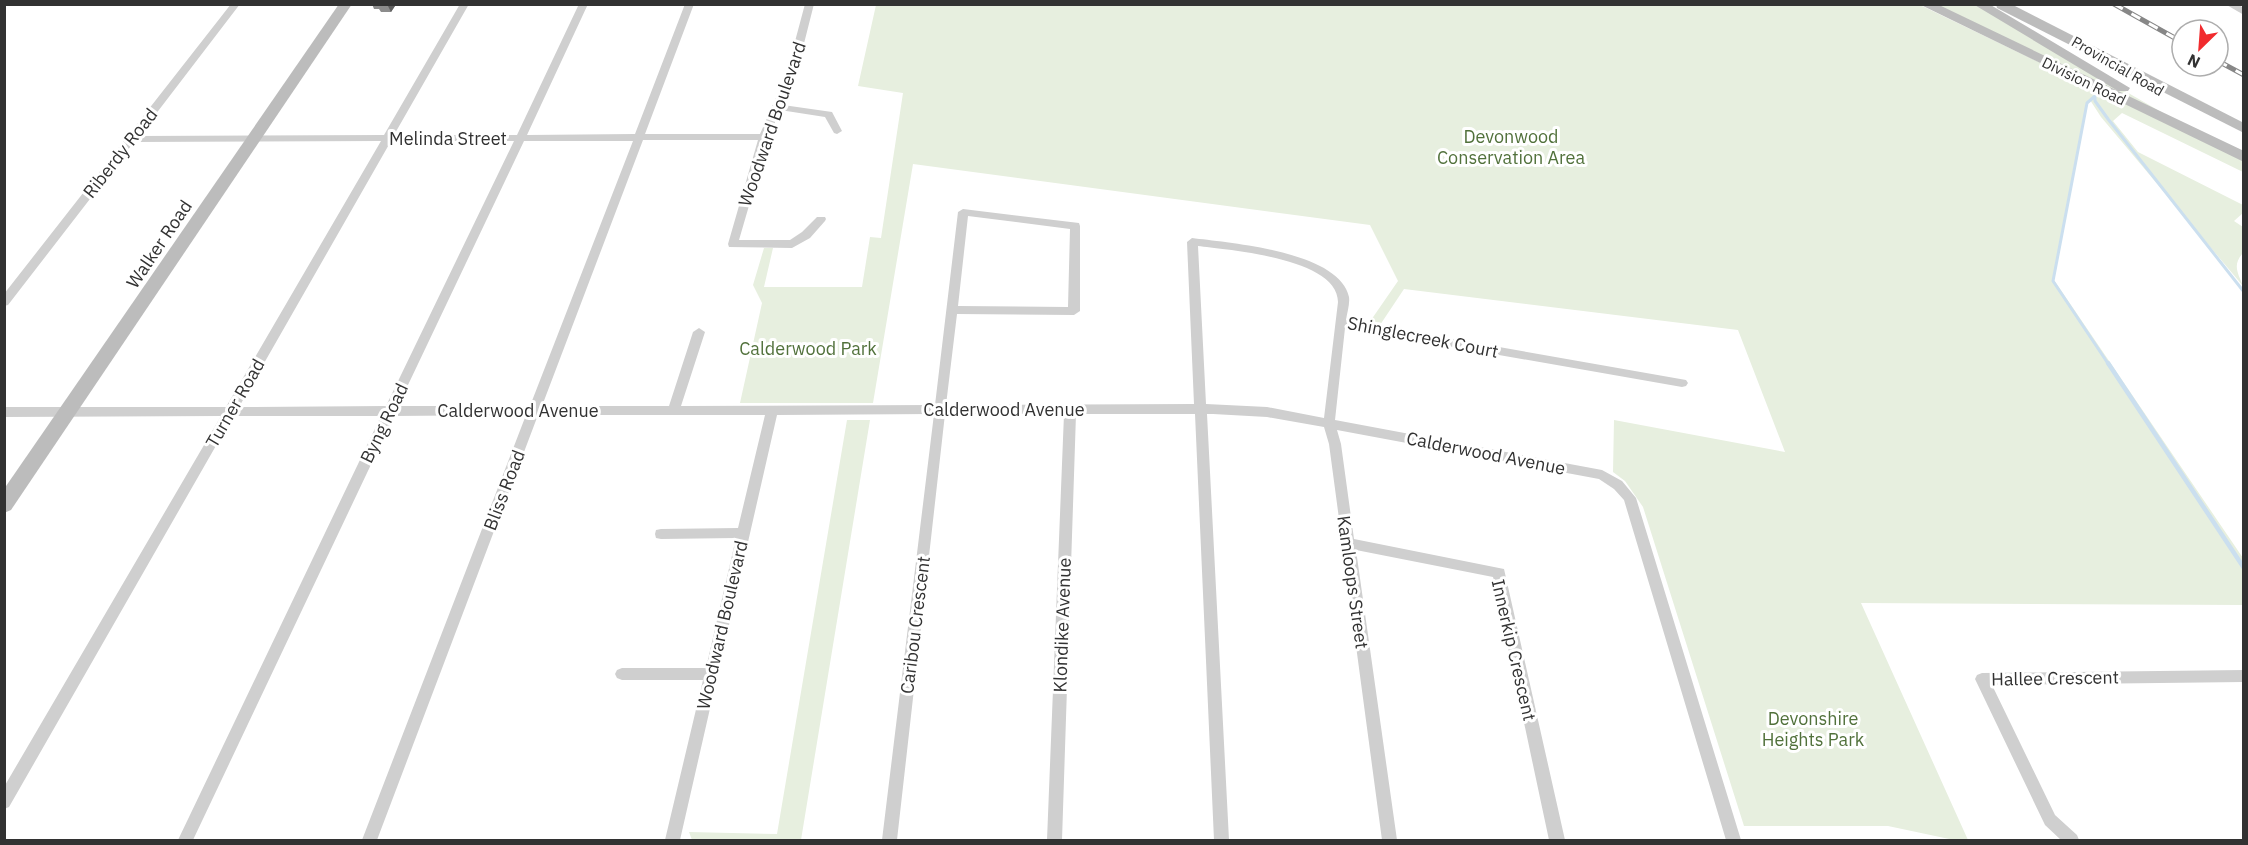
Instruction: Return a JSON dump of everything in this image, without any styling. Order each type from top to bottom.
[{"type":"main road","name":"Walker Road","points":[[4,505],[346,4]]},
{"type":"main road","name":"Division Road","points":[[1925,4],[2242,157]]},
{"type":"main road","name":"Provincial Road","points":[[1980,4],[2242,157]]},
{"type":"main road","name":"Provincial Road","points":[[1980,4],[2007,7],[2244,129]]},
{"type":"street","name":"Riberdy Road","points":[[4,302],[236,4]]},
{"type":"street","name":"Turner Road","points":[[4,802],[465,4]]},
{"type":"street","name":"Byng Road","points":[[185,840],[584,4]]},
{"type":"street","name":"Bliss Road","points":[[369,840],[690,4]]},
{"type":"street","name":"Woodward Boulevard","points":[[810,4],[791,75],[764,137],[733,244],[792,244],[806,235],[821,219]]},
{"type":"street","points":[[2229,4],[2244,12]]},
{"type":"street","points":[[777,107],[829,114],[837,131]]},
{"type":"street","name":"Melinda Street","points":[[131,139],[764,137]]},
{"type":"street","name":"Caribou Crescent","points":[[890,840],[963,212],[1075,226],[1074,311],[953,310]]},
{"type":"street","name":"Shinglecreek Court","points":[[1201,408],[1192,242],[1280,254],[1314,267],[1332,279],[1343,296],[1340,323],[1682,383]]},
{"type":"street","name":"Kamloops Street","points":[[1340,323],[1329,424],[1335,444],[1389,840]]},
{"type":"street","points":[[674,410],[699,332]]},
{"type":"street","points":[[1201,408],[1222,840]]},
{"type":"street","name":"Calderwood Avenue","points":[[4,412],[1201,408],[1267,412],[1602,475],[1618,485],[1630,498],[1734,840]]},
{"type":"street","name":"Woodward Boulevard","points":[[673,840],[772,409]]},
{"type":"street","name":"Klondike Avenue","points":[[1055,840],[1070,409]]},
{"type":"street","points":[[661,534],[743,533]]},
{"type":"street","name":"Innerkip Crescent","points":[[1348,543],[1499,573],[1557,840]]},
{"type":"street","points":[[622,674],[711,674]]},
{"type":"street","name":"Hallee Crescent","points":[[2072,840],[2050,820],[1982,679],[2244,676]]},
{"type":"green space","points":[[876,5],[1920,5],[2243,160],[2243,172],[2122,113],[2113,121],[2138,152],[2243,205],[2243,213],[2234,221],[2243,227],[2243,253],[2237,265],[2243,286],[2101,117],[2090,100],[2087,103],[2054,280],[2243,558],[2243,605],[1861,603],[1968,840],[1954,840],[1888,826],[1744,826],[1643,507],[1625,481],[1613,472],[1614,420],[1785,452],[1738,330],[1404,289],[1380,325],[1369,323],[1398,281],[1370,225],[913,164],[873,403],[740,403],[762,303],[753,285],[764,248],[773,248],[764,287],[862,287],[870,237],[881,238],[903,93],[858,86]]},
{"type":"green space","points":[[1930,5],[1976,5],[2213,142]]},
{"type":"green space","points":[[847,420],[870,420],[801,840],[692,840],[689,832],[777,834]]},
{"type":"waterway","points":[[2109,365],[2053,281],[2087,103],[2095,96],[2095,101],[2108,119],[2244,292]]},
{"type":"waterway","points":[[2108,363],[2244,568]]},
{"type":"railway","points":[[2114,4],[2170,35]]},
{"type":"railway","points":[[2230,67],[2244,75]]},
{"type":"park label","name":"Devonwood Conservation Area","points":[[1511,146]]},
{"type":"park label","name":"Calderwood Park","points":[[808,348]]},
{"type":"park label","name":"Devonshire Heights Park","points":[[1813,728]]}]
